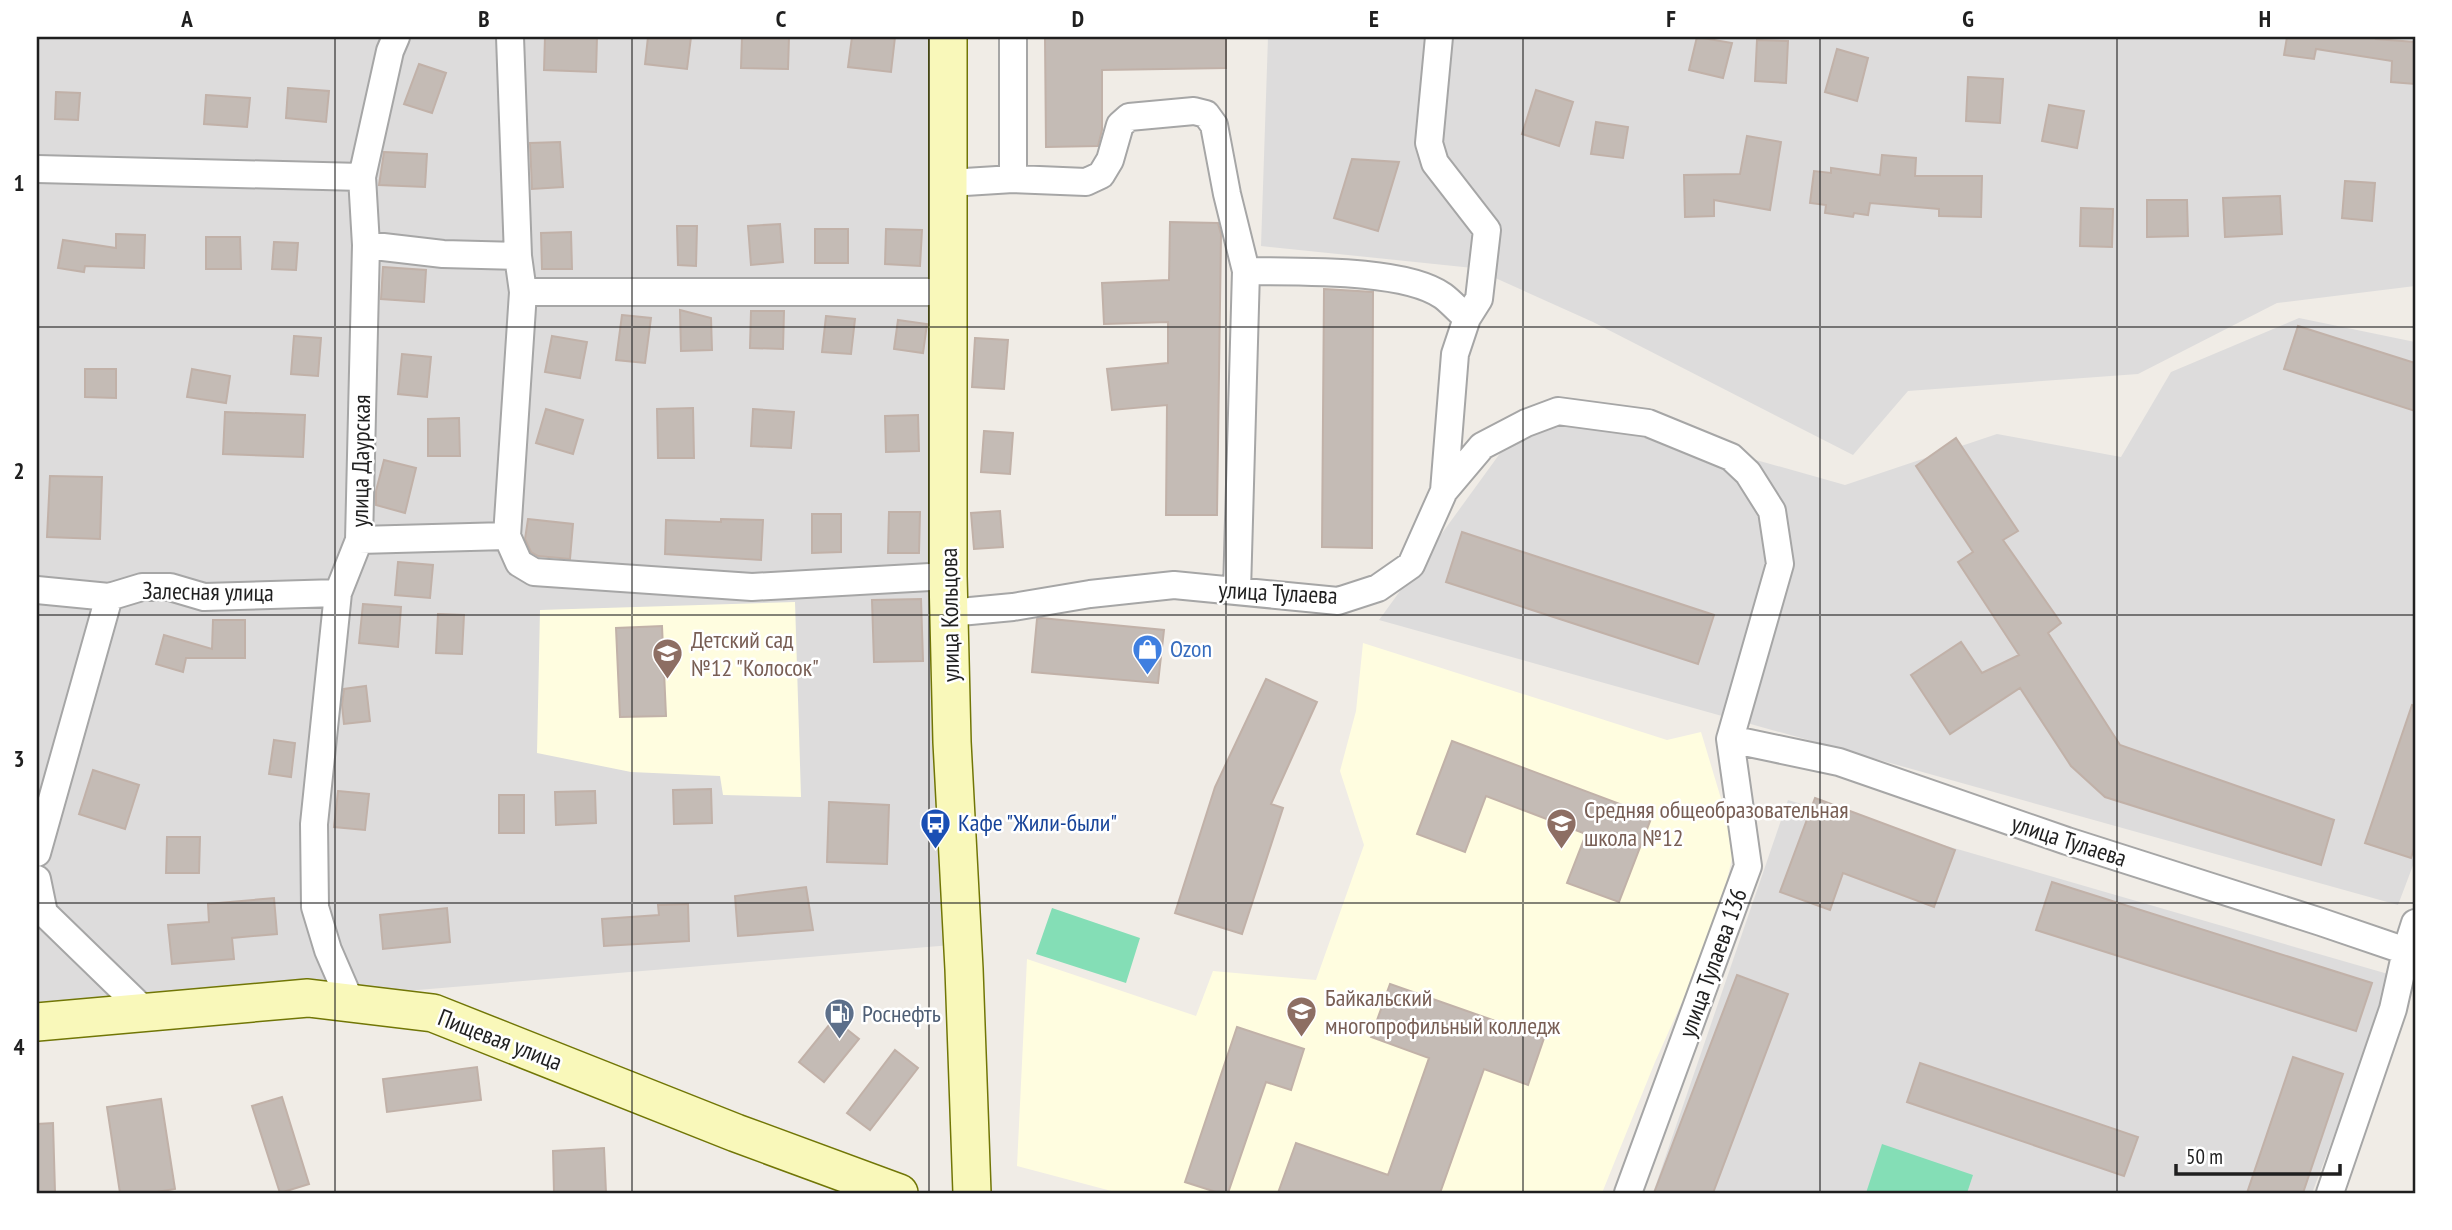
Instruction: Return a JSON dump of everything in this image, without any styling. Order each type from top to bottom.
[{"type":"main road","name":"улица Кольцова","points":[[948,37],[948,576],[972,1193]]},
{"type":"main road","name":"Пищевая улица","points":[[37,1022],[308,998],[433,1013],[736,1133],[899,1193]]},
{"type":"street","name":"улица Даурская","points":[[351,1003],[327,950],[315,907],[314,824],[338,593],[359,540],[366,245],[362,177],[390,51],[396,37]]},
{"type":"street","points":[[510,37],[518,256],[523,292],[507,536],[519,563],[534,572],[752,587],[948,576]]},
{"type":"street","points":[[1013,37],[1013,179]]},
{"type":"street","points":[[1439,37],[1429,143],[1436,163],[1486,230],[1479,299],[1467,318],[1455,354],[1444,491]]},
{"type":"street","points":[[949,183],[1013,179],[1086,182],[1101,175],[1110,160],[1120,125],[1129,117],[1195,111],[1206,114],[1214,125],[1246,271],[1237,591]]},
{"type":"street","points":[[37,169],[362,177]]},
{"type":"street","points":[[366,245],[443,254],[518,256]]},
{"type":"street","points":[[1246,271],[1316,272],[1399,279],[1441,295],[1467,318]]},
{"type":"street","points":[[523,292],[950,292]]},
{"type":"street","name":"улица Тулаева","points":[[949,613],[1174,585],[1338,601],[1378,588],[1411,565],[1444,491],[1482,446],[1526,423],[1558,411],[1648,423],[1731,457],[1748,473],[1772,511],[1780,564]]},
{"type":"street","points":[[359,540],[507,536]]},
{"type":"street","name":"улица Тулаева 136","points":[[1628,1193],[1748,866],[1730,738],[1780,564]]},
{"type":"street","name":"Залесная улица","points":[[37,590],[109,597],[142,587],[170,587],[204,597],[338,593]]},
{"type":"street","points":[[37,853],[109,597]]},
{"type":"street","name":"улица Тулаева","points":[[1730,738],[1839,762],[2067,841],[2406,951]]},
{"type":"street","points":[[37,879],[44,913],[146,1012]]},
{"type":"street","points":[[2330,1193],[2393,1009],[2415,923]]},
{"type":"shaded area","points":[[37,37],[933,37],[951,945],[37,1022]]},
{"type":"shaded area","points":[[1268,37],[2415,37],[2415,286],[2277,303],[2138,374],[1908,391],[1853,455],[1593,322],[1473,268],[1261,246]]},
{"type":"shaded area","points":[[2299,318],[2415,342],[2415,860],[2398,905],[1379,620],[1501,452],[1555,423],[1657,432],[1845,485],[1997,434],[2121,457],[2171,372]]},
{"type":"shaded area","name":"Детский сад №12 \"Колосок\"","points":[[795,602],[801,797],[723,795],[720,776],[631,772],[537,753],[540,610]]},
{"type":"shaded area","points":[[1363,643],[1667,740],[1701,732],[1735,845],[1717,924],[1655,1062],[1602,1193],[1119,1193],[1017,1166],[1027,959],[1196,1016],[1213,971],[1316,980],[1364,845],[1340,771],[1356,711]]},
{"type":"shaded area","points":[[1788,800],[2395,976],[2312,1193],[1653,1193]]},
{"type":"green space","points":[[1052,908],[1140,938],[1126,983],[1036,954]]},
{"type":"green space","points":[[1882,1144],[1973,1175],[1967,1193],[1866,1193]]},
{"type":"building","points":[[545,37],[597,37],[596,72],[544,70]]},
{"type":"building","points":[[648,37],[691,37],[687,69],[645,64]]},
{"type":"building","points":[[742,37],[789,37],[788,69],[741,68]]},
{"type":"building","points":[[852,37],[895,37],[891,72],[848,67]]},
{"type":"building","points":[[1045,37],[1226,37],[1226,68],[1102,70],[1102,130],[1098,146],[1046,147]]},
{"type":"building","points":[[1697,37],[1732,43],[1723,78],[1689,70]]},
{"type":"building","points":[[2287,37],[2376,37],[2415,42],[2415,84],[2391,82],[2392,61],[2316,49],[2314,59],[2284,55]]},
{"type":"building","points":[[1757,40],[1788,41],[1786,83],[1755,81]]},
{"type":"building","points":[[1837,49],[1868,58],[1857,101],[1825,92]]},
{"type":"building","points":[[419,64],[446,73],[432,113],[404,104]]},
{"type":"building","points":[[1968,77],[2003,79],[2000,123],[1966,121]]},
{"type":"building","points":[[288,88],[329,91],[326,122],[286,118]]},
{"type":"building","points":[[1536,90],[1573,102],[1559,146],[1522,134]]},
{"type":"building","points":[[56,92],[80,93],[78,120],[55,119]]},
{"type":"building","points":[[206,95],[250,98],[247,127],[204,124]]},
{"type":"building","points":[[2049,105],[2084,111],[2077,148],[2042,141]]},
{"type":"building","points":[[1596,122],[1628,127],[1623,158],[1591,154]]},
{"type":"building","points":[[1747,136],[1781,142],[1770,210],[1714,200],[1714,216],[1685,217],[1684,175],[1740,174]]},
{"type":"building","points":[[560,142],[563,187],[532,189],[530,143]]},
{"type":"building","points":[[384,152],[427,154],[425,187],[379,185]]},
{"type":"building","points":[[1882,155],[1916,158],[1915,176],[1982,176],[1981,217],[1939,216],[1939,209],[1870,203],[1868,215],[1854,213],[1853,217],[1825,213],[1826,205],[1810,203],[1814,171],[1831,173],[1831,168],[1880,175]]},
{"type":"building","points":[[1352,159],[1399,162],[1378,231],[1334,218]]},
{"type":"building","points":[[2345,181],[2375,183],[2372,221],[2342,218]]},
{"type":"building","points":[[2280,196],[2282,234],[2225,237],[2223,198]]},
{"type":"building","points":[[2147,200],[2187,200],[2188,236],[2147,237]]},
{"type":"building","points":[[2081,208],[2113,209],[2112,247],[2080,246]]},
{"type":"building","points":[[1170,222],[1218,223],[1221,234],[1217,515],[1166,515],[1167,405],[1112,410],[1107,369],[1168,363],[1168,322],[1104,324],[1102,283],[1169,280]]},
{"type":"building","points":[[780,224],[783,262],[751,265],[748,226]]},
{"type":"building","points":[[677,226],[697,226],[696,266],[678,265]]},
{"type":"building","points":[[815,229],[848,229],[848,263],[815,263]]},
{"type":"building","points":[[886,229],[922,230],[920,266],[885,264]]},
{"type":"building","points":[[571,232],[572,269],[542,269],[541,233]]},
{"type":"building","points":[[116,234],[145,235],[144,268],[85,266],[84,272],[58,268],[63,240],[116,248]]},
{"type":"building","points":[[206,237],[240,237],[241,269],[206,269]]},
{"type":"building","points":[[274,242],[298,243],[296,270],[272,269]]},
{"type":"building","points":[[383,267],[426,270],[424,302],[381,299]]},
{"type":"building","points":[[1324,289],[1373,292],[1372,548],[1322,547]]},
{"type":"building","points":[[680,310],[711,318],[712,350],[681,351]]},
{"type":"building","points":[[751,311],[784,311],[783,349],[750,348]]},
{"type":"building","points":[[622,315],[651,318],[645,363],[616,360]]},
{"type":"building","points":[[826,316],[855,319],[851,354],[822,352]]},
{"type":"building","points":[[898,320],[927,324],[923,353],[894,349]]},
{"type":"building","points":[[2298,326],[2415,363],[2415,411],[2284,369]]},
{"type":"building","points":[[294,336],[321,338],[318,376],[291,374]]},
{"type":"building","points":[[552,336],[587,342],[580,378],[545,372]]},
{"type":"building","points":[[975,338],[1008,340],[1004,389],[972,387]]},
{"type":"building","points":[[402,354],[431,357],[427,397],[398,394]]},
{"type":"building","points":[[85,369],[116,369],[116,398],[85,397]]},
{"type":"building","points":[[192,369],[230,376],[226,403],[187,397]]},
{"type":"building","points":[[693,408],[694,458],[658,458],[657,409]]},
{"type":"building","points":[[546,409],[583,420],[573,454],[536,443]]},
{"type":"building","points":[[753,409],[794,412],[791,448],[751,446]]},
{"type":"building","points":[[225,412],[305,415],[303,457],[223,454]]},
{"type":"building","points":[[918,415],[919,451],[886,452],[885,416]]},
{"type":"building","points":[[459,418],[460,456],[428,456],[428,419]]},
{"type":"building","points":[[984,431],[1013,433],[1010,474],[981,472]]},
{"type":"building","points":[[1956,438],[2018,531],[2003,540],[2061,623],[2048,633],[2120,745],[2334,820],[2321,865],[2105,797],[2071,766],[2020,688],[1950,734],[1911,675],[1961,642],[1982,673],[2019,655],[1958,562],[1973,552],[1916,466]]},
{"type":"building","points":[[384,460],[416,468],[405,513],[376,505],[376,491]]},
{"type":"building","points":[[50,476],[102,477],[100,539],[47,537]]},
{"type":"building","points":[[1000,511],[1003,547],[974,549],[971,513]]},
{"type":"building","points":[[889,512],[920,512],[919,553],[888,553]]},
{"type":"building","points":[[812,514],[841,514],[841,552],[812,553]]},
{"type":"building","points":[[528,519],[573,524],[570,559],[538,556],[531,552],[525,539]]},
{"type":"building","points":[[721,519],[763,520],[761,560],[665,554],[666,520],[721,522]]},
{"type":"building","points":[[1462,532],[1714,615],[1698,664],[1446,582]]},
{"type":"building","points":[[398,562],[433,565],[430,598],[395,595]]},
{"type":"building","points":[[921,599],[923,661],[874,662],[872,600]]},
{"type":"building","points":[[363,604],[401,607],[398,647],[359,643]]},
{"type":"building","points":[[438,614],[464,615],[462,654],[436,653]]},
{"type":"building","points":[[1037,619],[1164,630],[1158,683],[1032,672]]},
{"type":"building","points":[[213,620],[245,620],[245,658],[186,658],[183,672],[156,664],[164,635],[212,649]]},
{"type":"building","points":[[662,626],[666,716],[620,717],[616,628]]},
{"type":"building","points":[[1266,679],[1317,702],[1271,804],[1283,808],[1242,934],[1175,913],[1215,787]]},
{"type":"building","points":[[366,686],[370,721],[344,724],[344,689]]},
{"type":"building","points":[[2412,705],[2415,706],[2415,845],[2411,858],[2365,843]]},
{"type":"building","points":[[274,740],[295,743],[291,777],[269,774]]},
{"type":"building","points":[[1452,741],[1652,816],[1619,902],[1567,883],[1586,834],[1486,796],[1465,852],[1417,834]]},
{"type":"building","points":[[93,770],[139,785],[125,829],[79,814]]},
{"type":"building","points":[[711,789],[712,823],[674,824],[673,790]]},
{"type":"building","points":[[338,791],[369,794],[365,830],[334,827]]},
{"type":"building","points":[[595,791],[596,823],[556,825],[555,792]]},
{"type":"building","points":[[499,795],[524,795],[524,833],[499,833]]},
{"type":"building","points":[[1815,798],[1955,850],[1934,907],[1843,873],[1830,910],[1780,892]]},
{"type":"building","points":[[829,802],[889,805],[887,864],[827,862]]},
{"type":"building","points":[[167,837],[200,837],[199,873],[166,873]]},
{"type":"building","points":[[2052,882],[2372,983],[2356,1031],[2036,930]]},
{"type":"building","points":[[806,887],[813,930],[738,936],[735,896]]},
{"type":"building","points":[[274,898],[277,934],[232,938],[234,959],[172,964],[168,925],[209,922],[208,904]]},
{"type":"building","points":[[688,904],[689,941],[604,946],[602,919],[659,915],[658,905]]},
{"type":"building","points":[[447,908],[450,942],[383,949],[380,915]]},
{"type":"building","points":[[1737,975],[1788,994],[1713,1193],[1654,1193]]},
{"type":"building","points":[[1390,984],[1544,1038],[1528,1085],[1484,1069],[1440,1193],[1278,1193],[1296,1143],[1388,1175],[1429,1058],[1371,1037]]},
{"type":"building","points":[[834,1019],[859,1039],[824,1082],[799,1062]]},
{"type":"building","points":[[1237,1027],[1304,1049],[1291,1090],[1266,1082],[1228,1193],[1219,1193],[1185,1182]]},
{"type":"building","points":[[895,1050],[918,1068],[870,1130],[847,1113]]},
{"type":"building","points":[[2293,1057],[2343,1074],[2303,1193],[2247,1193]]},
{"type":"building","points":[[1920,1063],[2138,1137],[2124,1176],[1907,1102]]},
{"type":"building","points":[[477,1067],[481,1100],[387,1112],[383,1079]]},
{"type":"building","points":[[282,1097],[309,1184],[280,1193],[252,1106]]},
{"type":"building","points":[[161,1099],[175,1189],[150,1193],[120,1193],[107,1107]]},
{"type":"building","points":[[53,1123],[55,1192],[37,1192],[37,1124]]},
{"type":"building","points":[[604,1148],[606,1193],[554,1193],[553,1151]]},
{"type":"place","name":"Ozon","points":[[1147,676]]},
{"type":"place","name":"Детский сад №12 \"Колосок\"","points":[[668,681]]},
{"type":"place","name":"Кафе \"Жили-были\"","points":[[935,850]]},
{"type":"place","name":"Средняя общеобразовательная школа №12","points":[[1561,851]]},
{"type":"place","name":"Байкальский многопрофильный колледж","points":[[1302,1039]]},
{"type":"place","name":"Роснефть","points":[[839,1041]]}]
